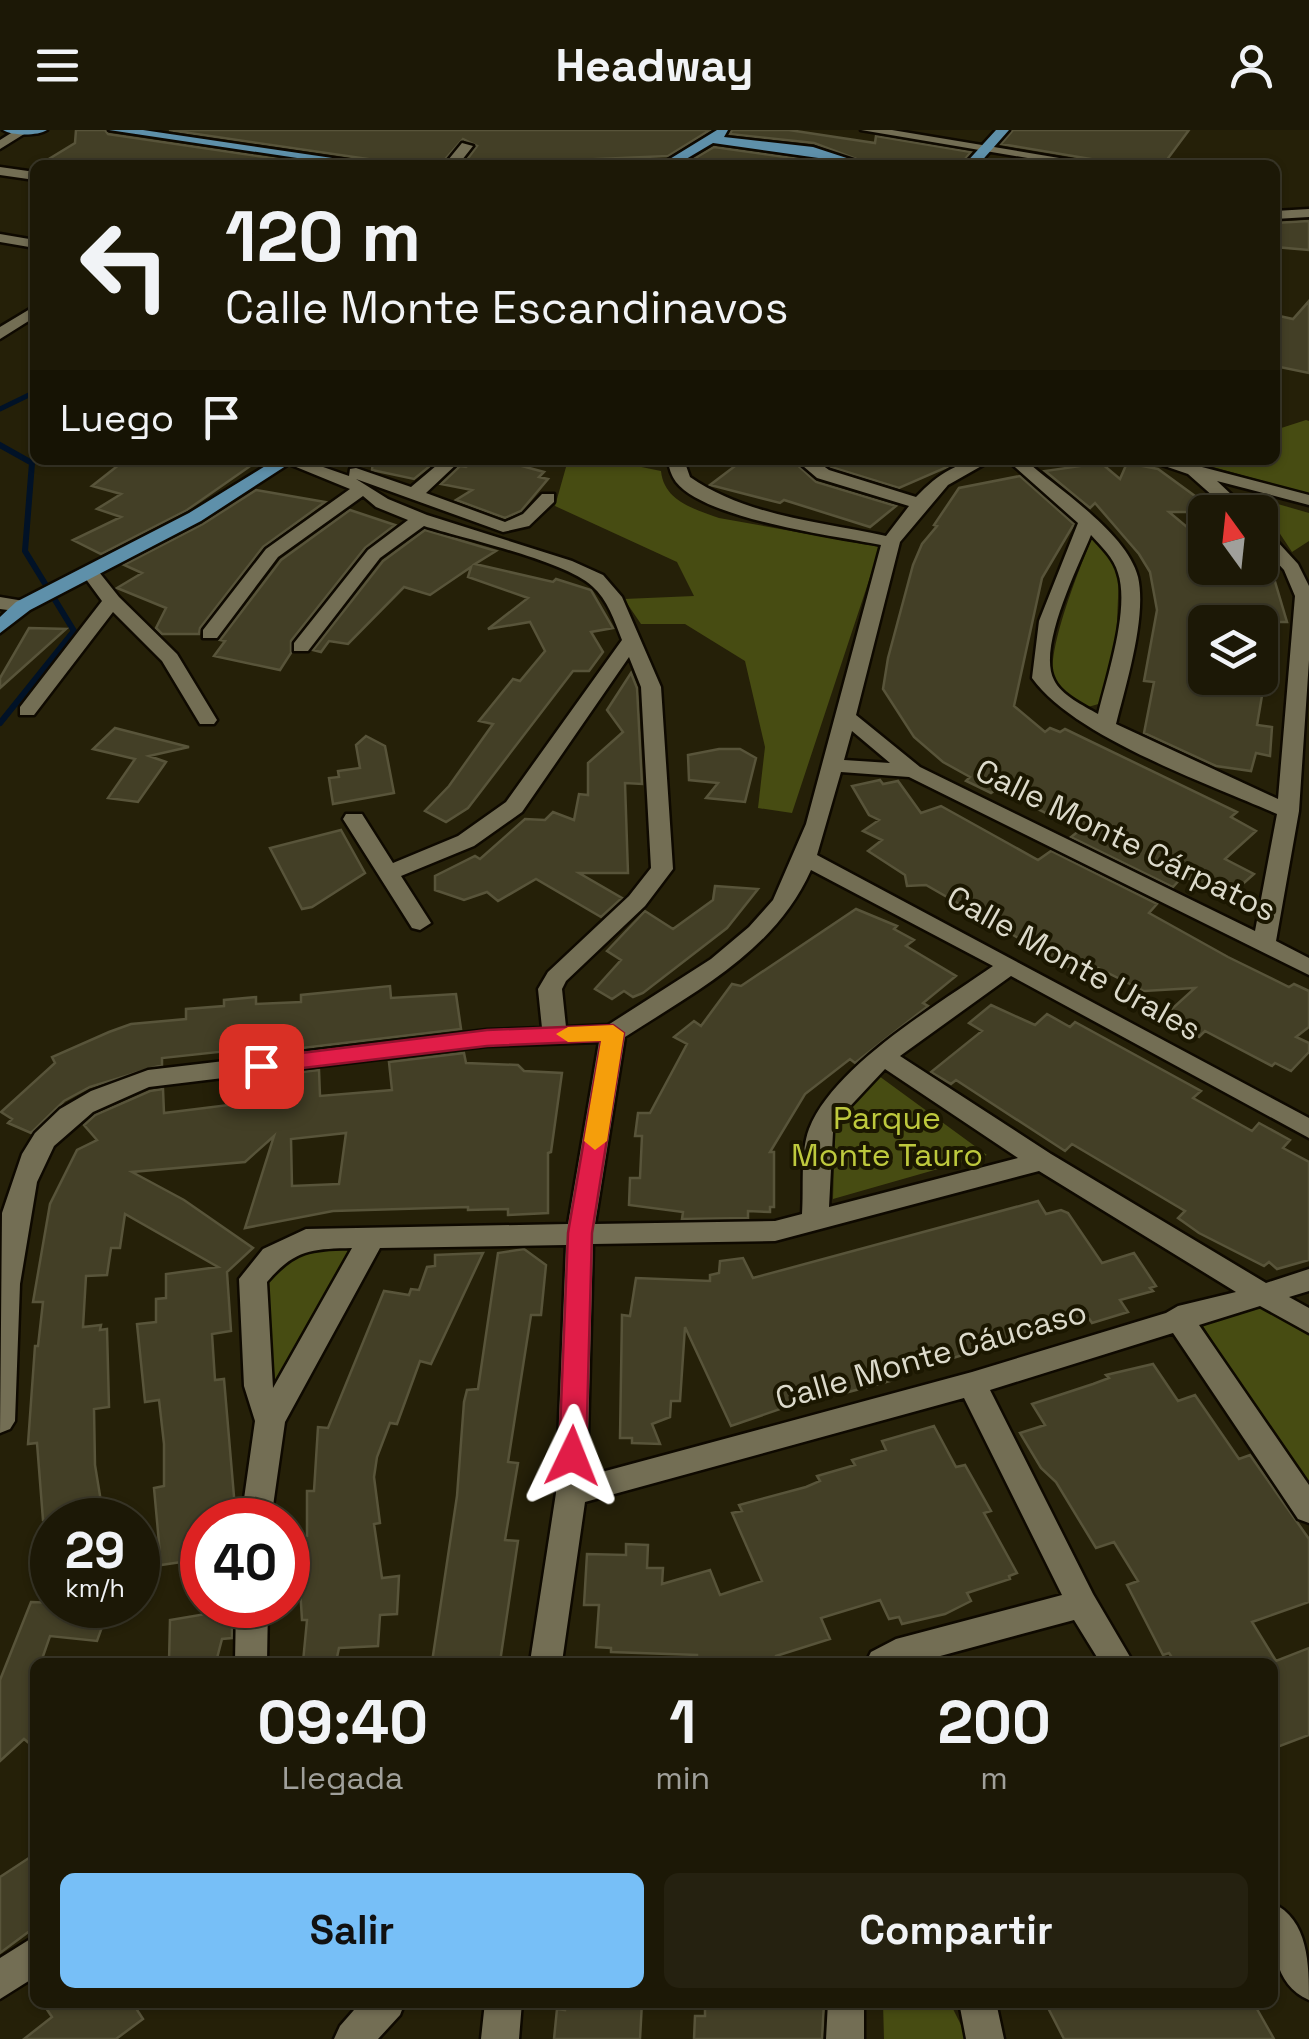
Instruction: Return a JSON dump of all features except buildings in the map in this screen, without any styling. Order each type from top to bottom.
[{"type":"main road","points":[[16,131],[42,130]]},
{"type":"main road","points":[[114,130],[336,160]]},
{"type":"main road","points":[[675,160],[726,130]]},
{"type":"main road","points":[[976,160],[1003,130]]},
{"type":"main road","points":[[712,139],[812,151],[843,160]]},
{"type":"main road","points":[[0,627],[30,602],[195,518],[279,465]]},
{"type":"street","points":[[868,130],[1060,160]]},
{"type":"street","points":[[0,145],[16,131]]},
{"type":"street","points":[[455,160],[467,146]]},
{"type":"street","points":[[0,170],[30,175]]},
{"type":"street","points":[[1280,216],[1309,213]]},
{"type":"street","points":[[0,238],[30,243]]},
{"type":"street","points":[[0,334],[30,313]]},
{"type":"street","points":[[301,465],[363,488],[382,503],[421,519],[566,565],[596,579],[615,601],[651,687],[662,868],[637,902],[556,977],[550,989],[555,1035]]},
{"type":"street","points":[[333,465],[503,527],[514,527],[538,512],[548,498]]},
{"type":"street","points":[[415,493],[447,465]]},
{"type":"street","points":[[677,465],[680,478],[700,494],[742,508],[890,542]]},
{"type":"street","points":[[811,465],[823,474],[918,504]]},
{"type":"street","points":[[0,1420],[12,1223],[36,1152],[75,1111],[111,1090],[148,1079],[487,1038],[613,1033],[730,956],[776,913],[805,858],[890,542],[918,504],[951,473],[971,465]]},
{"type":"street","points":[[1020,465],[1106,537],[1129,575],[1124,648],[1105,726]]},
{"type":"street","points":[[1178,465],[1309,500]]},
{"type":"street","points":[[1191,468],[1222,495]]},
{"type":"street","points":[[210,634],[272,554],[363,488]]},
{"type":"street","points":[[302,647],[374,554],[421,519]]},
{"type":"street","points":[[1086,524],[1048,622],[1042,684],[1054,697],[1105,726],[1288,811]]},
{"type":"street","points":[[1264,945],[1288,811],[1306,597],[1292,568],[1278,553]]},
{"type":"street","points":[[1292,568],[1309,557]]},
{"type":"street","points":[[80,576],[112,601],[170,658],[207,720]]},
{"type":"street","points":[[28,711],[112,601]]},
{"type":"street","points":[[0,603],[30,602]]},
{"type":"street","points":[[390,873],[466,841],[514,807],[631,640]]},
{"type":"street","points":[[845,716],[913,771]]},
{"type":"street","points":[[832,766],[913,771]]},
{"type":"street","name":"Calle Monte Cárpatos","points":[[913,771],[1309,967]]},
{"type":"street","points":[[354,818],[420,923]]},
{"type":"street","name":"Calle Monte Urales","points":[[805,858],[1309,1129]]},
{"type":"street","points":[[814,1222],[823,1122],[882,1056],[1010,965]]},
{"type":"street","points":[[547,1658],[571,1493],[580,1233],[613,1033]]},
{"type":"street","points":[[882,1056],[1042,1161],[1309,1322]]},
{"type":"street","points":[[270,1421],[258,1386],[254,1279],[273,1256],[306,1239],[745,1234],[814,1222],[1042,1161]]},
{"type":"street","points":[[259,1498],[270,1421],[373,1236]]},
{"type":"street","name":"Calle Monte Cáucaso","points":[[571,1493],[972,1384],[1178,1317],[1309,1280]]},
{"type":"street","points":[[1178,1317],[1309,1510]]},
{"type":"street","points":[[972,1384],[1082,1604],[1115,1658]]},
{"type":"street","points":[[889,1658],[1082,1604]]},
{"type":"street","points":[[251,1658],[252,1628]]},
{"type":"street","points":[[1278,1931],[1309,1982]]},
{"type":"street","points":[[0,1980],[30,1958]]},
{"type":"street","points":[[353,2039],[381,2008]]},
{"type":"street","points":[[500,2039],[503,2008]]},
{"type":"street","points":[[845,2039],[846,2008]]},
{"type":"street","points":[[978,2008],[985,2039]]},
{"type":"green space","points":[[1309,421],[1309,494],[1206,465],[1280,465],[1280,428]]},
{"type":"green space","points":[[567,465],[632,465],[661,471],[674,497],[719,518],[880,547],[792,813],[758,808],[765,747],[745,661],[685,624],[641,624],[624,599],[694,596],[677,562],[555,506]]},
{"type":"green space","points":[[1278,504],[1309,513],[1309,541],[1292,552],[1278,531]]},
{"type":"green space","points":[[1098,539],[1119,574],[1116,646],[1102,703],[1088,707],[1056,686],[1054,657],[1079,571],[1091,540]]},
{"type":"green space","name":"Parque Monte Tauro","points":[[879,1076],[987,1155],[833,1199],[835,1126]]},
{"type":"green space","points":[[358,1246],[276,1389],[266,1300],[274,1271],[298,1255]]},
{"type":"green space","points":[[1262,1300],[1309,1325],[1309,1494],[1198,1318]]},
{"type":"green space","points":[[883,2008],[952,2008],[968,2039],[884,2039]]},
{"type":"waterway","points":[[0,409],[30,394]]},
{"type":"waterway","points":[[0,445],[30,462]]},
{"type":"waterway","points":[[0,723],[74,631],[25,551],[32,465]]},
{"type":"slow traffic","points":[[568,1034],[613,1033],[595,1141]]},
{"type":"route","points":[[261,1066],[487,1038],[613,1033],[580,1233],[572,1456]]}]
